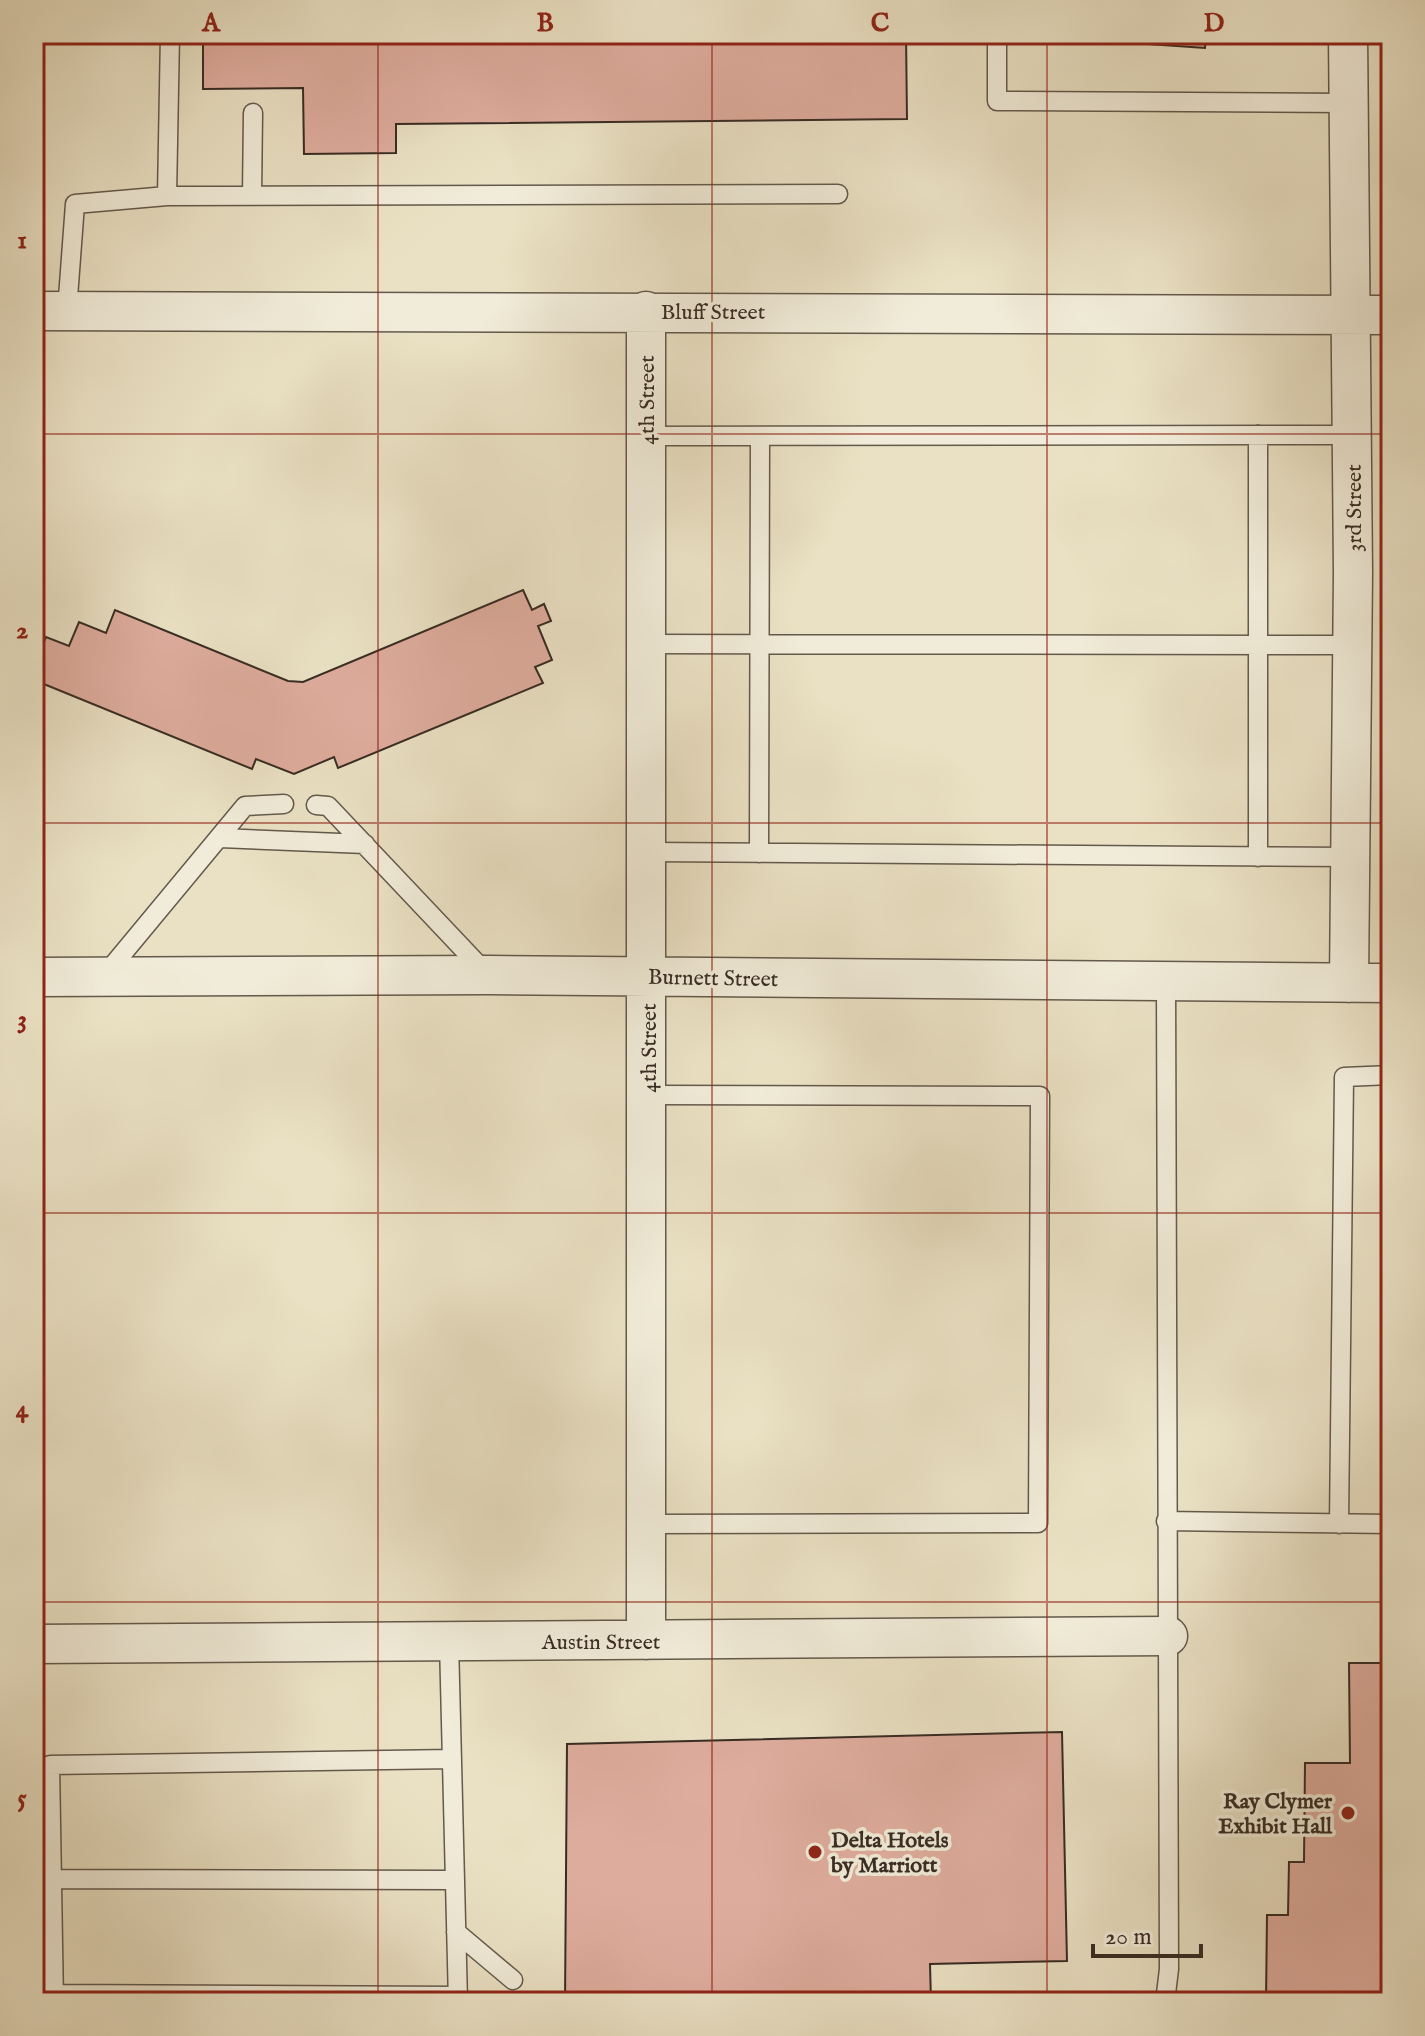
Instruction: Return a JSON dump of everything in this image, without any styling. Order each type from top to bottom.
[{"type":"street","name":"3rd Street","points":[[1348,34],[1352,435],[1349,983]]},
{"type":"street","name":"Bluff Street","points":[[51,311],[1391,315]]},
{"type":"street","name":"4th Street","points":[[646,311],[646,1640]]},
{"type":"street","name":"Burnett Street","points":[[34,977],[488,975],[1391,983]]},
{"type":"street","name":"Austin Street","points":[[34,1644],[1168,1636]]},
{"type":"lane","points":[[167,196],[170,34]]},
{"type":"lane","points":[[997,34],[997,101],[1348,103]]},
{"type":"lane","points":[[252,195],[253,113]]},
{"type":"lane","points":[[51,311],[75,204],[167,196],[838,194]]},
{"type":"lane","points":[[1258,435],[1258,857]]},
{"type":"lane","points":[[646,436],[1352,435]]},
{"type":"lane","points":[[759,853],[760,436]]},
{"type":"lane","points":[[646,644],[1352,645]]},
{"type":"lane","points":[[104,976],[245,806],[284,804]]},
{"type":"lane","points":[[316,805],[328,806],[488,975]]},
{"type":"lane","points":[[220,838],[365,844]]},
{"type":"lane","points":[[647,852],[1350,857]]},
{"type":"lane","points":[[1165,2002],[1169,1969],[1166,981]]},
{"type":"lane","points":[[1339,1524],[1344,1077],[1391,1075]]},
{"type":"lane","points":[[646,1524],[1038,1523],[1039,1328],[1040,1096],[648,1095]]},
{"type":"lane","points":[[1166,1521],[1391,1524]]},
{"type":"lane","points":[[449,1642],[452,1759],[455,1880],[456,1932],[458,1999],[54,1998],[50,1765],[452,1759]]},
{"type":"lane","points":[[52,1879],[455,1880]]},
{"type":"lane","points":[[456,1932],[513,1980]]},
{"type":"building","points":[[203,34],[906,34],[907,119],[396,124],[396,153],[304,154],[303,88],[203,89]]},
{"type":"building","points":[[1061,34],[1206,34],[1205,48],[1060,38]]},
{"type":"building","points":[[523,590],[532,610],[544,604],[551,621],[538,626],[552,660],[535,667],[543,683],[338,768],[334,757],[294,774],[256,759],[252,769],[34,680],[34,667],[46,637],[69,646],[79,622],[106,633],[115,610],[288,681],[303,682]]},
{"type":"building","name":"Ray Clymer Exhibit Hall","points":[[1349,1663],[1391,1663],[1391,2002],[1266,2002],[1267,1915],[1288,1915],[1289,1862],[1304,1862],[1305,1763],[1350,1763]]},
{"type":"building","name":"Delta Hotels by Marriott","points":[[1062,1732],[1067,1961],[930,1964],[931,2002],[565,2002],[567,1744]]},
{"type":"place","name":"Ray Clymer Exhibit Hall","points":[[1348,1813]]},
{"type":"place","name":"Delta Hotels by Marriott","points":[[815,1852]]}]
